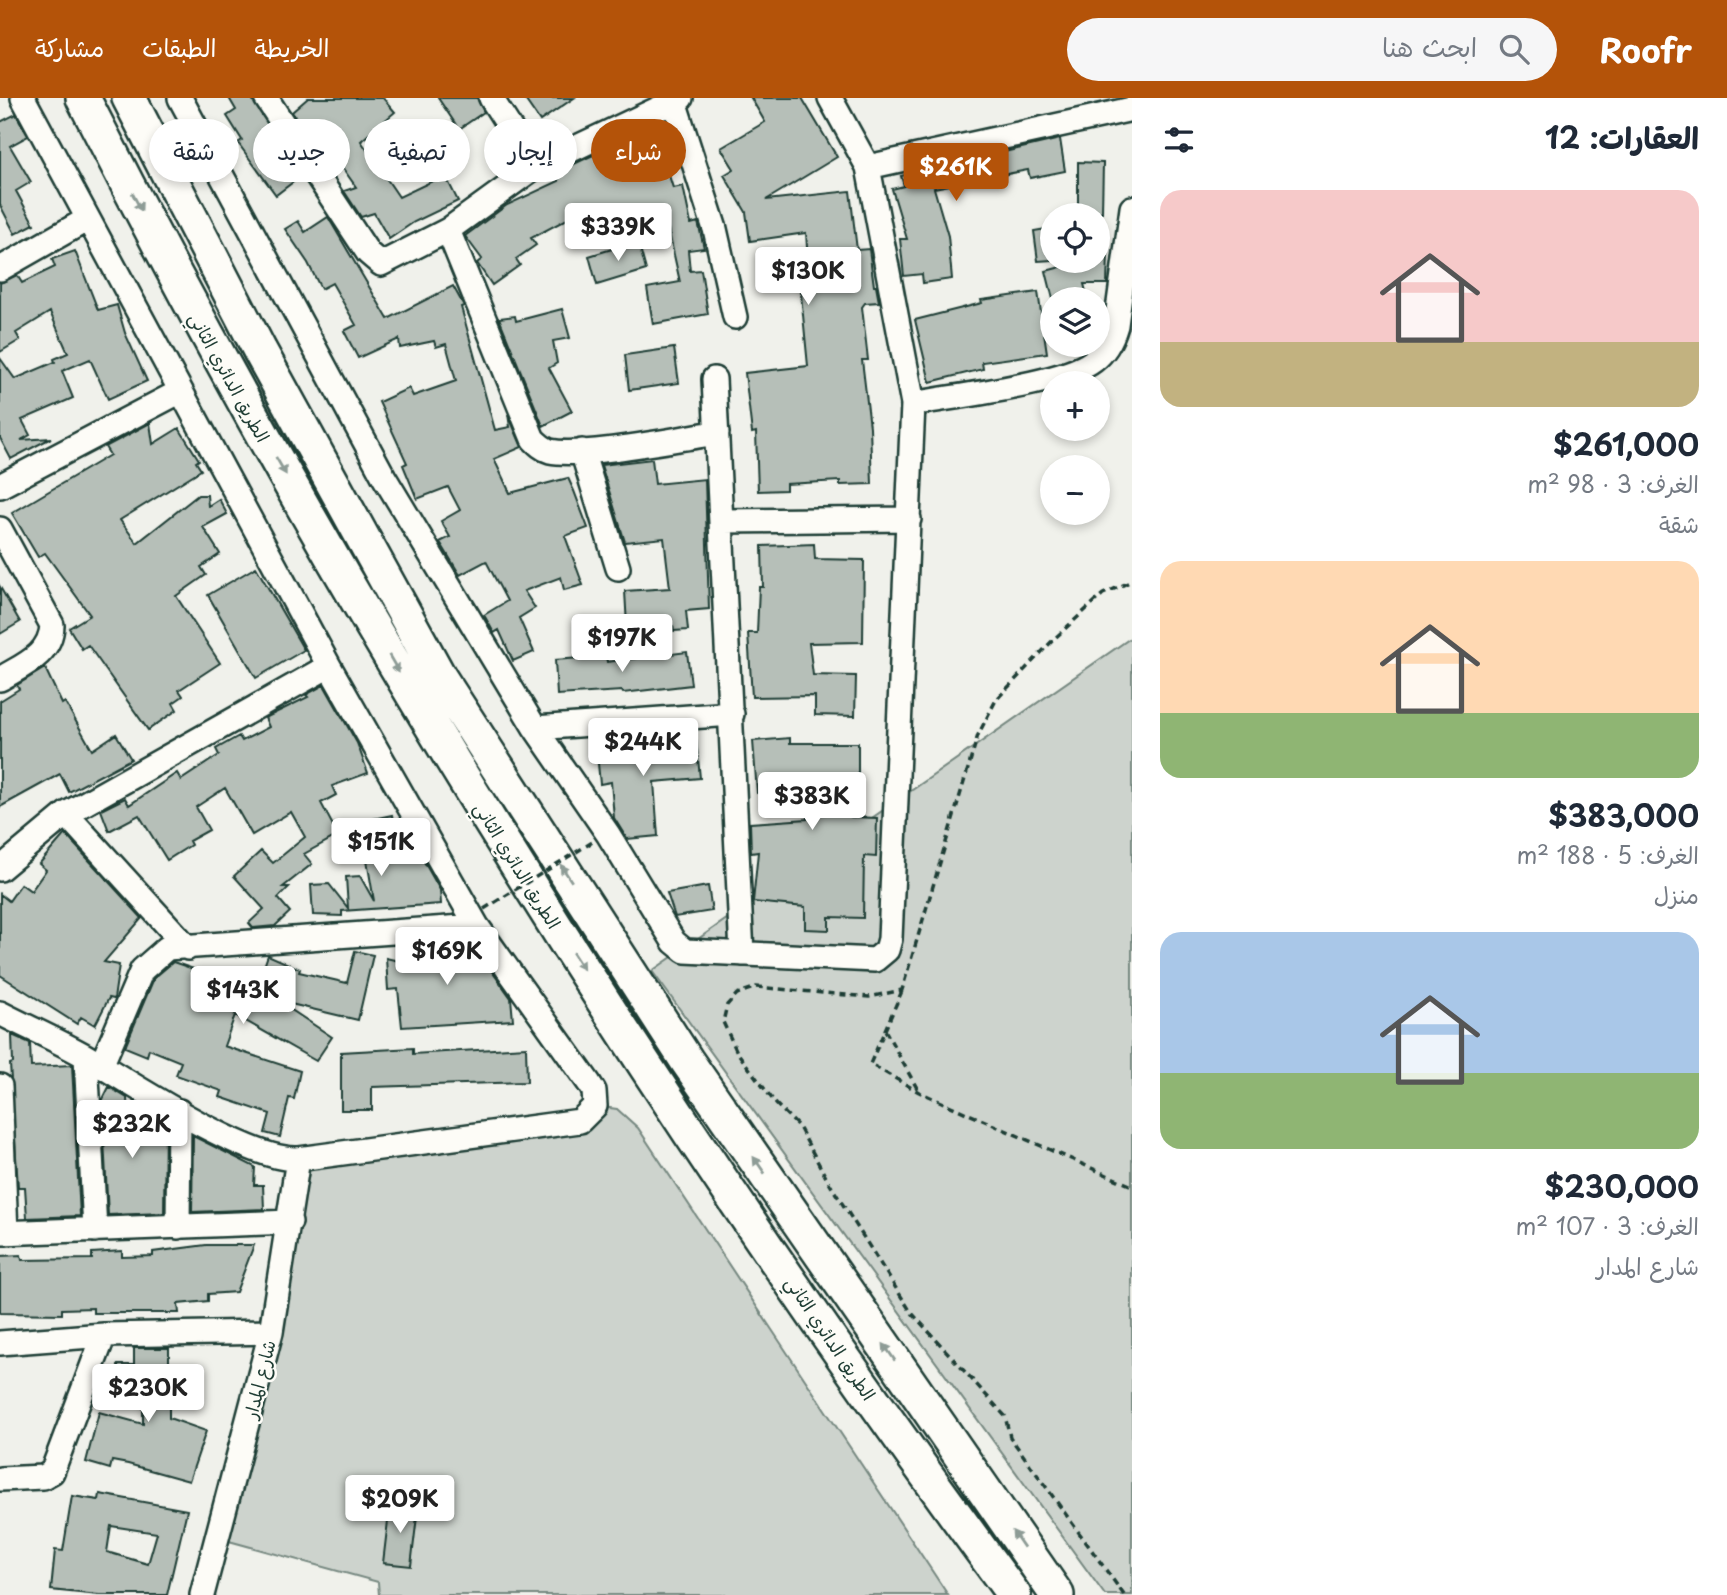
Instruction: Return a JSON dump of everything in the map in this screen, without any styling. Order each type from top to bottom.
[{"type":"highway","name":"الطريق الدائري الثاني","points":[[83,98],[220,362],[413,698],[526,880],[897,1436],[1014,1595]]},
{"type":"highway","name":"الطريق الدائري الثاني","points":[[129,98],[260,351],[440,678],[687,1061],[1057,1595]]},
{"type":"street","points":[[0,1013],[263,1154],[298,1159],[580,1121],[591,1113],[595,1097],[589,1083],[481,918],[329,666],[86,220],[23,98]]},
{"type":"street","points":[[180,98],[384,477],[535,728],[608,834],[680,949],[875,960],[887,950],[891,918],[913,404],[868,167],[830,98]]},
{"type":"street","points":[[266,98],[376,260],[383,264],[448,230],[514,182]]},
{"type":"street","points":[[491,98],[505,119]]},
{"type":"street","points":[[577,147],[677,99],[715,229],[735,317]]},
{"type":"street","points":[[868,167],[1132,109]]},
{"type":"street","points":[[913,404],[1055,378],[1093,361],[1112,339],[1116,325],[1132,208]]},
{"type":"street","points":[[0,270],[86,220]]},
{"type":"street","points":[[448,230],[533,439],[551,451],[582,451],[717,433]]},
{"type":"street","points":[[714,379],[733,714],[742,954]]},
{"type":"street","points":[[0,486],[179,392]]},
{"type":"street","points":[[582,451],[618,568]]},
{"type":"street","points":[[723,521],[909,520]]},
{"type":"street","points":[[0,529],[52,625],[47,645],[41,654],[0,679]]},
{"type":"street","points":[[0,869],[66,814],[329,666]]},
{"type":"street","points":[[535,728],[733,714]]},
{"type":"street","points":[[66,814],[188,947]]},
{"type":"street","points":[[95,1230],[94,1062],[142,970],[167,948],[481,918]]},
{"type":"street","points":[[0,1086],[3,1233],[290,1222]]},
{"type":"street","points":[[178,1227],[179,1111]]},
{"type":"street","name":"شارع المدار","points":[[202,1595],[271,1332],[298,1159]]},
{"type":"street","points":[[0,1343],[104,1335],[271,1332]]},
{"type":"street","points":[[0,1479],[43,1477],[52,1472],[104,1335]]},
{"type":"path","points":[[1132,581],[1103,594],[1055,638],[996,700],[978,735],[902,990],[870,1064],[919,1092],[1132,1186]]},
{"type":"path","points":[[481,918],[593,841]]},
{"type":"path","points":[[902,990],[869,997],[755,988],[737,994],[727,1004],[723,1022],[737,1052],[776,1104],[799,1127],[828,1181],[911,1312],[1005,1416],[1010,1437],[1124,1595]]},
{"type":"path","points":[[885,1030],[919,1092]]},
{"type":"shaded area","points":[[1132,637],[1132,1595],[1105,1595],[652,971]]},
{"type":"shaded area","points":[[595,1106],[617,1109],[638,1128],[948,1595],[379,1595],[378,1582],[218,1538],[298,1159],[579,1121]]},
{"type":"building","points":[[229,98],[252,98],[265,119],[253,119],[253,164],[239,144],[242,140],[239,135],[239,119],[229,119],[227,116],[236,110]]},
{"type":"building","points":[[308,98],[383,98],[395,112],[387,119],[364,119],[364,138],[361,141],[364,145],[364,182],[389,182],[399,197],[430,182],[448,182],[458,201],[414,222],[389,239],[374,213],[361,217],[344,191],[356,187],[350,178],[350,119],[297,119],[292,112]]},
{"type":"building","points":[[438,98],[477,98],[484,112],[470,122],[470,119],[452,119]]},
{"type":"building","points":[[524,98],[574,98],[543,119],[539,119]]},
{"type":"building","points":[[751,98],[802,98],[837,157],[766,200],[850,191],[857,250],[869,249],[879,302],[865,303],[862,307],[868,360],[862,360],[870,427],[872,484],[840,485],[840,481],[786,484],[786,490],[758,491],[756,432],[752,433],[745,373],[808,366],[800,284],[781,286],[779,264],[808,262],[806,233],[750,241],[746,212],[724,175],[734,169],[721,148],[765,122]]},
{"type":"building","points":[[16,114],[28,136],[10,146],[31,182],[16,191],[34,224],[15,234],[0,205],[0,122]]},
{"type":"building","points":[[1060,139],[1065,171],[1030,178],[1028,170],[934,188],[948,236],[952,279],[923,283],[922,274],[904,276],[900,239],[907,239],[892,189],[904,186],[901,176]]},
{"type":"building","points":[[591,156],[591,182],[671,182],[673,188],[683,186],[691,224],[698,222],[704,248],[688,250],[690,271],[701,270],[708,314],[653,324],[647,288],[680,282],[664,210],[627,222],[624,212],[571,227],[569,218],[531,238],[536,245],[516,259],[520,265],[492,285],[477,263],[482,259],[465,236],[507,205],[557,182],[577,182],[577,163]]},
{"type":"building","points":[[1078,162],[1103,163],[1102,203],[1078,203]]},
{"type":"building","points":[[266,182],[293,182],[276,195]]},
{"type":"building","points":[[328,217],[388,319],[453,286],[464,306],[461,307],[495,430],[510,427],[508,414],[522,447],[494,459],[510,493],[568,478],[588,528],[565,536],[583,585],[564,590],[561,577],[524,591],[535,608],[519,618],[534,652],[513,661],[499,630],[494,633],[484,615],[507,601],[486,561],[460,575],[440,542],[450,537],[441,521],[460,510],[448,487],[417,499],[403,465],[407,463],[379,402],[409,388],[413,396],[456,381],[446,344],[436,347],[434,341],[400,348],[399,339],[358,358],[344,331],[356,325],[332,283],[321,289],[308,263],[285,229],[298,221],[305,232]]},
{"type":"building","points":[[1040,230],[1040,261],[1038,261],[1034,231]]},
{"type":"building","points":[[638,241],[646,270],[597,285],[589,256]]},
{"type":"building","points":[[75,251],[98,310],[117,305],[125,333],[147,381],[108,399],[90,359],[62,371],[73,398],[22,420],[30,435],[21,440],[51,438],[11,459],[0,438],[0,358],[15,379],[55,362],[54,359],[68,353],[50,312],[16,333],[20,340],[0,352],[0,283],[17,275],[22,283],[55,267],[52,259]]},
{"type":"building","points":[[1046,273],[1107,273],[1107,284],[1050,287]]},
{"type":"building","points":[[1038,292],[1040,354],[982,362],[983,369],[930,382],[915,320],[982,303],[981,300]]},
{"type":"building","points":[[562,309],[570,338],[553,341],[557,363],[549,368],[572,411],[543,426],[499,318],[515,316],[516,321]]},
{"type":"building","points":[[674,348],[679,383],[629,390],[625,355]]},
{"type":"building","points":[[150,423],[153,444],[179,428],[199,460],[196,462],[201,470],[120,520],[137,543],[198,495],[207,495],[208,506],[219,499],[227,514],[203,527],[220,554],[201,567],[206,575],[176,596],[220,663],[179,690],[183,696],[173,703],[177,710],[148,730],[88,645],[82,649],[69,628],[90,615],[45,553],[38,557],[12,513],[110,455],[105,447]]},
{"type":"building","points":[[652,459],[655,484],[705,479],[709,609],[686,611],[688,630],[674,631],[673,626],[657,627],[656,624],[627,626],[625,591],[670,588],[664,538],[625,542],[601,465]]},
{"type":"building","points":[[814,544],[815,559],[864,560],[863,642],[809,643],[813,675],[856,676],[855,716],[815,715],[815,696],[752,697],[748,633],[757,633],[759,587],[763,587],[762,546]]},
{"type":"building","points":[[256,567],[304,650],[256,678],[208,595]]},
{"type":"building","points":[[0,587],[20,622],[0,634]]},
{"type":"building","points":[[687,652],[691,685],[623,693],[557,695],[555,660],[606,656],[607,662]]},
{"type":"building","points":[[45,668],[62,704],[65,702],[92,750],[116,734],[131,759],[69,792],[60,774],[0,807],[0,701],[19,689],[17,685]]},
{"type":"building","points":[[324,685],[357,743],[368,773],[332,786],[336,795],[321,803],[338,835],[304,854],[312,864],[283,887],[289,887],[278,898],[290,912],[275,926],[253,928],[249,923],[264,909],[234,876],[261,851],[273,863],[305,837],[291,812],[252,835],[225,788],[196,807],[209,830],[189,841],[191,845],[167,860],[139,815],[109,831],[101,810],[125,798],[129,805],[177,773],[181,780],[219,755],[216,749],[239,736],[242,741],[269,727],[265,718],[308,697],[306,695]]},
{"type":"building","points":[[635,738],[635,742],[696,738],[700,778],[654,782],[658,836],[627,839],[614,818],[611,782],[600,784],[596,743]]},
{"type":"building","points":[[790,738],[790,743],[858,743],[858,779],[851,779],[851,817],[877,818],[876,857],[864,856],[863,918],[829,917],[829,930],[805,929],[805,907],[753,902],[758,852],[751,853],[750,823],[807,819],[807,789],[757,793],[753,741]]},
{"type":"building","points":[[392,815],[394,826],[399,825],[405,862],[423,860],[440,890],[441,904],[342,911],[342,916],[313,915],[311,885],[329,884],[348,908],[346,877],[360,876],[374,901],[362,831],[375,828],[373,819]]},
{"type":"building","points":[[65,834],[142,918],[104,962],[119,965],[114,999],[109,998],[95,1025],[81,1017],[77,1024],[0,975],[0,894],[9,901],[21,884],[31,891],[46,870],[39,864]]},
{"type":"building","points":[[708,886],[712,911],[675,917],[667,893]]},
{"type":"building","points":[[470,941],[511,998],[513,1020],[402,1027],[398,989],[388,990],[386,958],[399,961],[399,950],[455,949],[454,942]]},
{"type":"building","points":[[355,951],[373,955],[358,1020],[278,1001],[332,1037],[316,1061],[235,1015],[224,1046],[300,1071],[294,1099],[289,1098],[280,1137],[265,1133],[270,1114],[220,1097],[222,1091],[176,1075],[181,1062],[149,1049],[147,1056],[125,1047],[154,978],[173,962],[211,975],[212,972],[230,977],[231,971],[260,978],[268,955],[300,969],[299,972],[347,983]]},
{"type":"building","points":[[12,1035],[30,1043],[31,1067],[72,1065],[80,1216],[27,1218],[25,1187],[18,1187],[10,1064],[13,1063]]},
{"type":"building","points":[[526,1047],[527,1082],[372,1087],[372,1110],[341,1110],[341,1052],[413,1048],[413,1054]]},
{"type":"building","points":[[109,1087],[127,1098],[128,1115],[147,1114],[148,1127],[165,1126],[164,1213],[108,1215],[102,1101]]},
{"type":"building","points":[[193,1136],[255,1167],[254,1185],[263,1185],[264,1209],[192,1212]]},
{"type":"building","points":[[206,1245],[254,1245],[236,1292],[208,1294],[208,1301],[178,1304],[179,1313],[93,1313],[93,1308],[62,1309],[62,1314],[0,1313],[0,1256],[21,1255],[22,1260],[92,1259],[92,1253],[122,1251],[122,1257],[153,1256],[153,1252]]},
{"type":"building","points":[[134,1348],[169,1348],[169,1418],[206,1431],[189,1481],[112,1461],[110,1469],[86,1462],[99,1412],[143,1424],[143,1387],[119,1387],[118,1365],[134,1365]]},
{"type":"building","points":[[100,1494],[187,1510],[167,1595],[99,1595],[51,1590],[55,1550],[63,1551],[72,1496],[99,1500]],"holes":[[[111,1526],[157,1533],[148,1564],[107,1552]]]},
{"type":"building","points":[[390,1504],[418,1508],[411,1566],[383,1563]]}]
